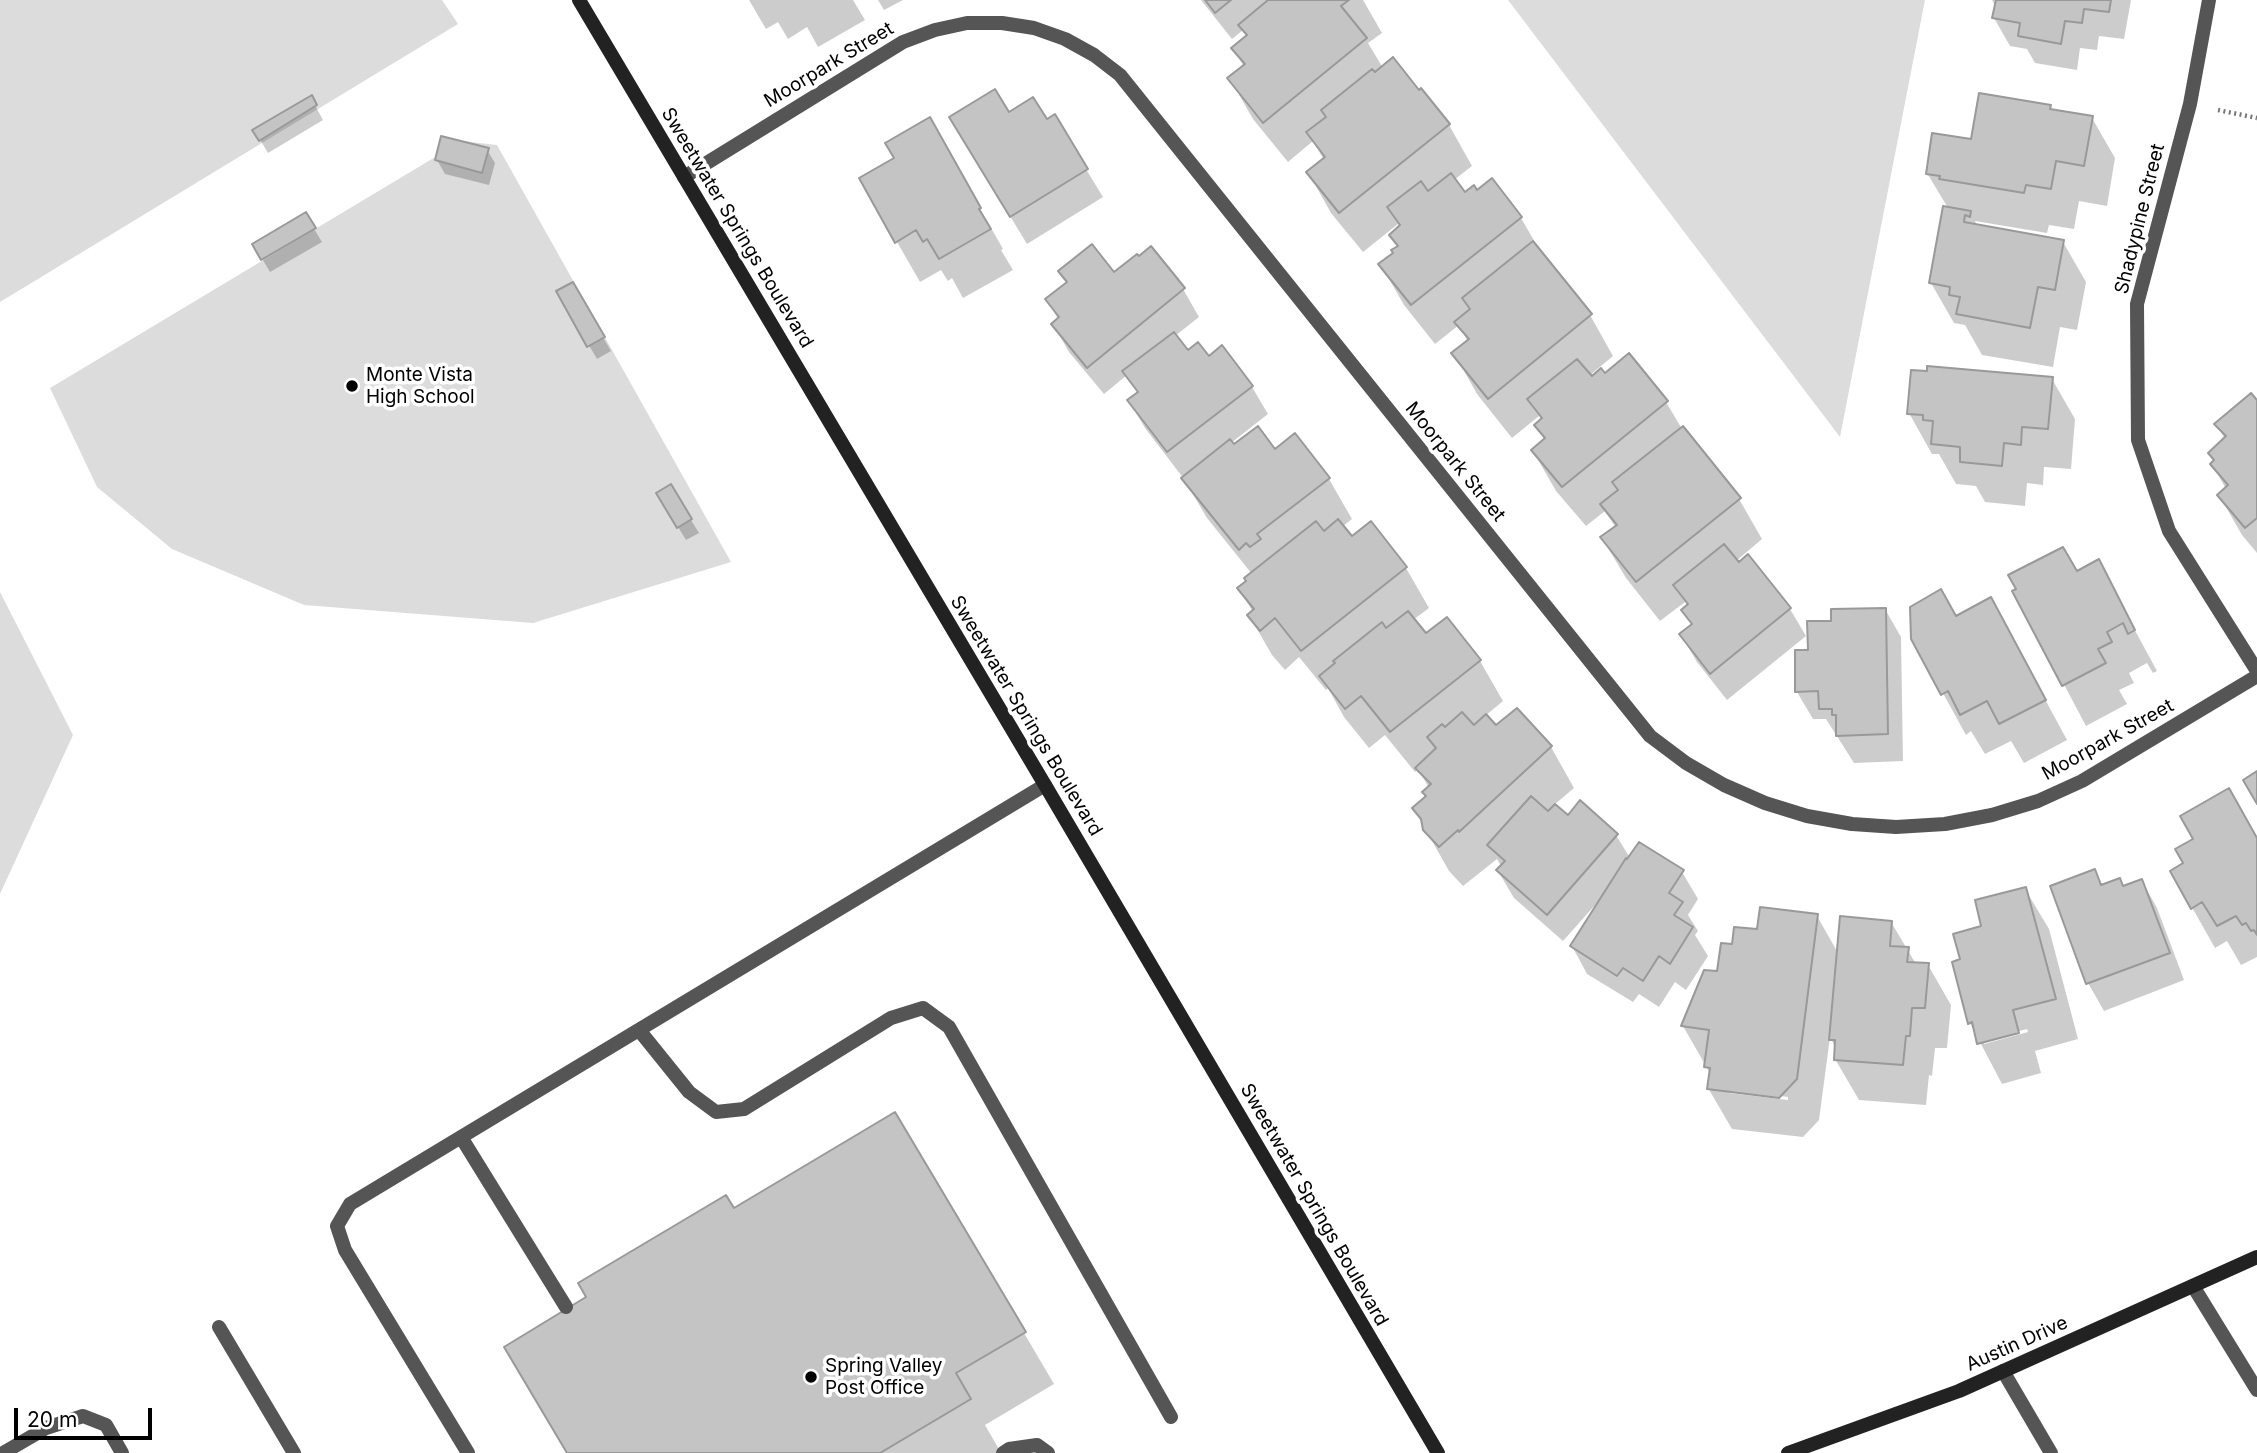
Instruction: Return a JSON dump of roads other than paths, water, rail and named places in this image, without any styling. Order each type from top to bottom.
[{"type":"main road","name":"Sweetwater Springs Boulevard","points":[[579,0],[1438,1453]]},
{"type":"main road","name":"Austin Drive","points":[[1788,1453],[1959,1391],[2257,1257]]},
{"type":"street","name":"Shadypine Street","points":[[2209,0],[2190,104],[2137,304],[2138,440],[2169,531],[2257,674]]},
{"type":"street","name":"Moorpark Street","points":[[684,177],[903,42],[935,30],[967,23],[1002,23],[1034,28],[1065,39],[1094,55],[1120,75],[1650,736],[1686,763],[1724,785],[1765,803],[1807,816],[1852,824],[1896,827],[1945,824],[1992,815],[2038,801],[2082,780],[2257,674]]},
{"type":"street","points":[[468,1453],[345,1250],[337,1226],[350,1203],[1045,785]]},
{"type":"street","points":[[639,1030],[689,1092],[716,1111],[744,1109],[891,1017],[923,1008],[949,1027],[1171,1418]]},
{"type":"street","points":[[461,1137],[566,1307]]},
{"type":"street","points":[[2193,1286],[2257,1390]]},
{"type":"street","points":[[219,1327],[294,1453]]},
{"type":"street","points":[[2003,1371],[2051,1453]]},
{"type":"street","points":[[3,1453],[46,1429],[83,1416],[106,1425],[122,1453]]},
{"type":"street","points":[[1003,1453],[1009,1449],[1037,1445],[1048,1453]]},
{"type":"place","name":"Monte Vista High School","points":[[352,386]]},
{"type":"place","name":"Spring Valley Post Office","points":[[811,1377]]}]
